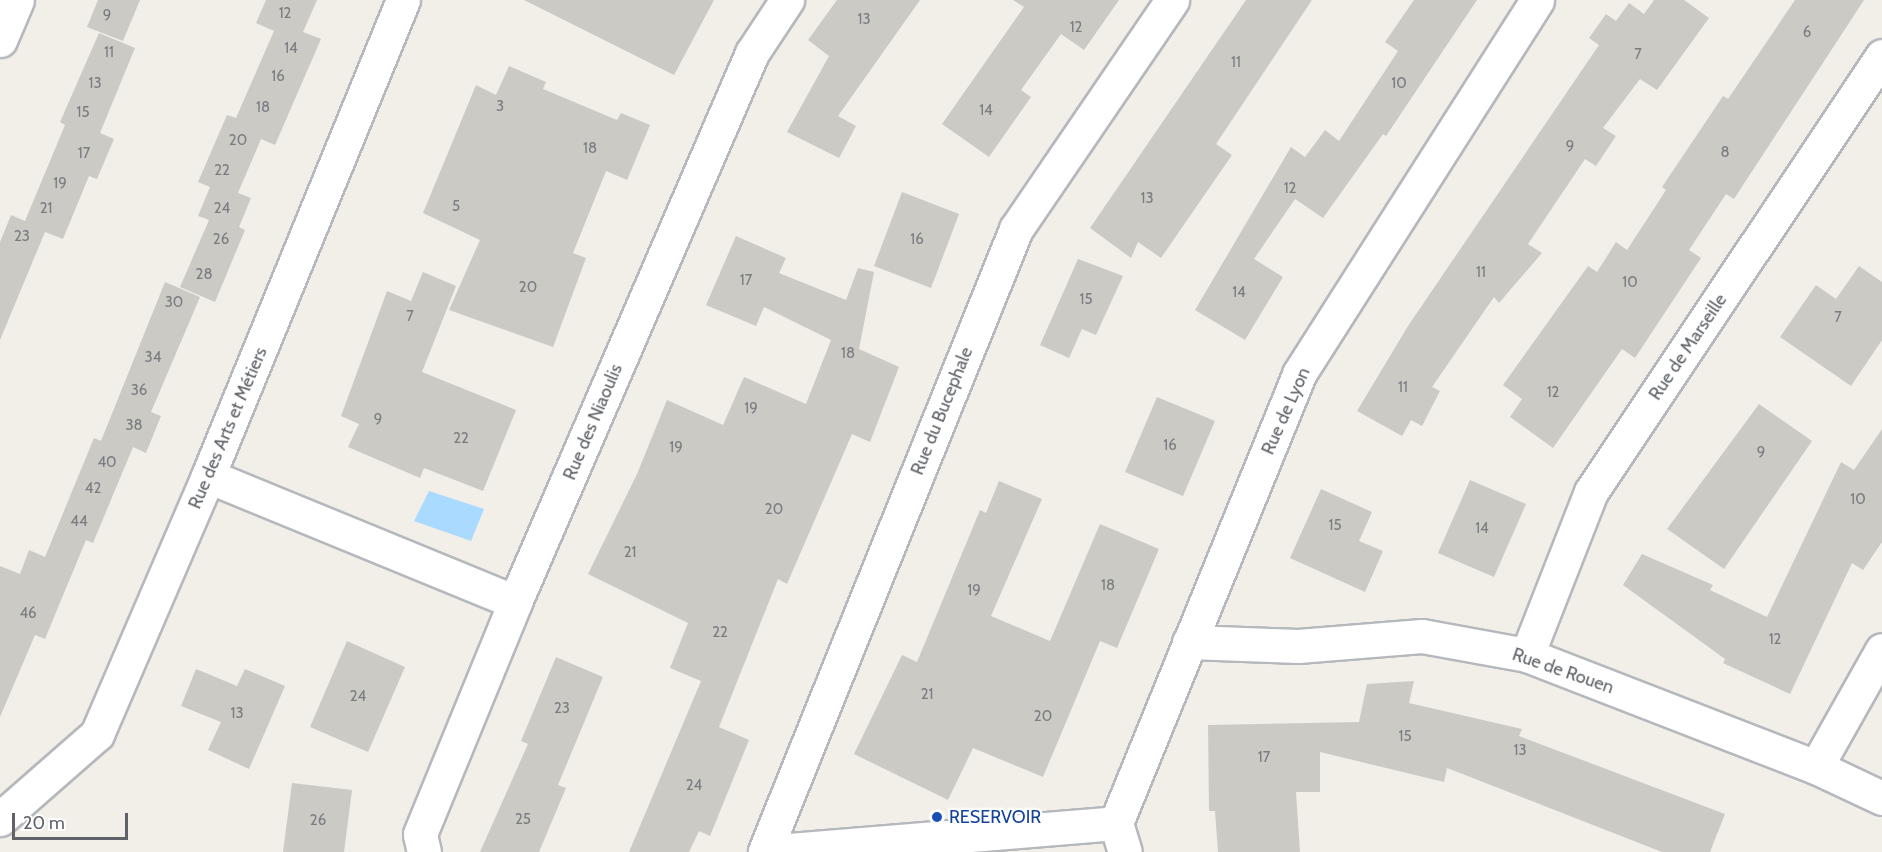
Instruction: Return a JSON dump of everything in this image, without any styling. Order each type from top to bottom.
[{"type":"street","points":[[0,40],[16,0]]},
{"type":"street","name":"Rue des Arts et Métiers","points":[[0,819],[97,734],[208,476],[404,0]]},
{"type":"street","name":"Rue des Niaoulis","points":[[424,852],[420,834],[515,602],[752,53],[787,0]]},
{"type":"street","name":"Rue du Bucephale","points":[[765,851],[1016,229],[1172,0]]},
{"type":"street","name":"Rue de Lyon","points":[[1120,837],[1189,642],[1299,374],[1538,0]]},
{"type":"street","name":"Rue de Marseille","points":[[1527,655],[1591,492],[1882,56]]},
{"type":"street","points":[[208,476],[515,602]]},
{"type":"street","name":"Rue de Rouen","points":[[1189,642],[1298,646],[1422,636],[1527,655],[1816,767],[1882,798]]},
{"type":"street","points":[[1816,767],[1882,650]]},
{"type":"street","points":[[765,851],[1120,837]]},
{"type":"water","points":[[429,491],[484,509],[471,541],[414,521]]},
{"type":"building","points":[[98,0],[140,0],[123,41],[87,27]]},
{"type":"building","points":[[266,0],[317,0],[303,32],[321,39],[275,145],[261,139],[238,193],[251,198],[239,227],[245,230],[215,302],[180,287],[209,220],[198,216],[210,187],[198,182],[227,115],[236,118],[274,31],[256,23]]},
{"type":"building","points":[[524,0],[714,0],[674,75]]},
{"type":"building","points":[[837,0],[920,0],[838,116],[856,126],[839,158],[787,132],[829,56],[808,40]]},
{"type":"building","points":[[1013,0],[1119,0],[1084,50],[1061,34],[1021,90],[1031,97],[989,157],[942,124],[1024,7]]},
{"type":"building","points":[[1246,0],[1312,0],[1216,144],[1232,155],[1161,258],[1138,242],[1131,258],[1090,228]]},
{"type":"building","points":[[1414,0],[1477,0],[1386,136],[1383,134],[1323,218],[1295,199],[1254,259],[1283,277],[1245,340],[1195,310],[1291,147],[1305,157],[1325,130],[1339,141],[1398,51],[1385,42]]},
{"type":"building","points":[[1654,0],[1684,0],[1709,18],[1657,90],[1640,79],[1603,128],[1616,136],[1596,166],[1585,159],[1528,244],[1542,253],[1499,303],[1494,297],[1432,387],[1440,391],[1422,426],[1411,420],[1402,436],[1357,411],[1408,326],[1599,45],[1589,38],[1606,14],[1616,21],[1629,3],[1644,14]]},
{"type":"building","points":[[1795,0],[1864,0],[1734,199],[1726,194],[1689,250],[1701,258],[1635,358],[1622,349],[1553,448],[1510,417],[1522,399],[1503,385],[1588,266],[1597,272],[1616,242],[1627,250],[1666,190],[1662,187],[1723,96],[1728,99]]},
{"type":"building","points":[[99,33],[135,48],[100,133],[114,139],[97,179],[89,176],[63,239],[45,232],[0,340],[0,242],[11,215],[25,221],[65,125],[60,122]]},
{"type":"building","points":[[509,66],[546,82],[543,89],[617,120],[621,113],[650,125],[627,180],[606,171],[573,253],[586,258],[553,347],[449,310],[480,240],[423,213],[476,85],[496,95]]},
{"type":"building","points":[[902,192],[959,214],[931,288],[874,266]]},
{"type":"building","points":[[736,236],[786,258],[779,273],[846,300],[858,268],[874,272],[859,349],[899,367],[870,442],[852,434],[787,584],[778,579],[719,727],[749,740],[710,836],[699,831],[689,852],[629,852],[701,681],[670,668],[688,623],[588,574],[637,474],[667,400],[723,425],[744,377],[806,404],[831,340],[764,307],[756,326],[706,305]]},
{"type":"building","points":[[1078,259],[1123,276],[1096,335],[1082,329],[1069,358],[1040,345]]},
{"type":"building","points":[[1859,266],[1882,282],[1882,340],[1851,386],[1780,337],[1816,285],[1836,299]]},
{"type":"building","points":[[423,272],[456,286],[422,372],[516,410],[483,491],[424,468],[420,478],[348,447],[359,424],[341,416],[387,291],[411,301]]},
{"type":"building","points":[[165,282],[200,297],[151,412],[161,416],[146,453],[133,447],[93,543],[86,540],[45,639],[35,635],[0,717],[0,566],[20,574],[29,550],[45,557],[94,438],[101,441]]},
{"type":"building","points":[[1157,397],[1215,421],[1183,496],[1125,472]]},
{"type":"building","points":[[1759,404],[1812,441],[1724,569],[1667,529]]},
{"type":"building","points":[[1882,429],[1882,542],[1863,570],[1852,563],[1790,694],[1723,663],[1725,659],[1623,585],[1642,554],[1713,585],[1710,590],[1767,617],[1841,462],[1854,470]]},
{"type":"building","points":[[1470,480],[1526,504],[1494,577],[1438,553]]},
{"type":"building","points":[[999,481],[1042,499],[991,616],[1050,641],[1100,524],[1159,549],[1117,648],[1100,641],[1043,777],[973,748],[948,800],[854,754],[902,655],[917,662],[980,510],[986,513]]},
{"type":"building","points":[[1321,489],[1372,512],[1359,541],[1383,551],[1365,592],[1290,558]]},
{"type":"building","points":[[347,641],[405,667],[368,752],[310,727]]},
{"type":"building","points":[[556,657],[603,677],[558,785],[566,788],[539,852],[480,852],[528,744],[521,741]]},
{"type":"building","points":[[196,669],[237,686],[245,669],[285,686],[249,769],[208,750],[221,722],[181,706]]},
{"type":"building","points":[[1414,681],[1409,703],[1522,729],[1519,736],[1725,814],[1710,852],[1662,852],[1447,768],[1444,782],[1320,752],[1320,792],[1296,792],[1300,852],[1218,852],[1215,811],[1209,811],[1208,725],[1359,722],[1367,684]]},
{"type":"building","points":[[292,783],[352,790],[344,852],[283,852]]},
{"type":"place","name":"RESERVOIR","points":[[937,817]]}]
